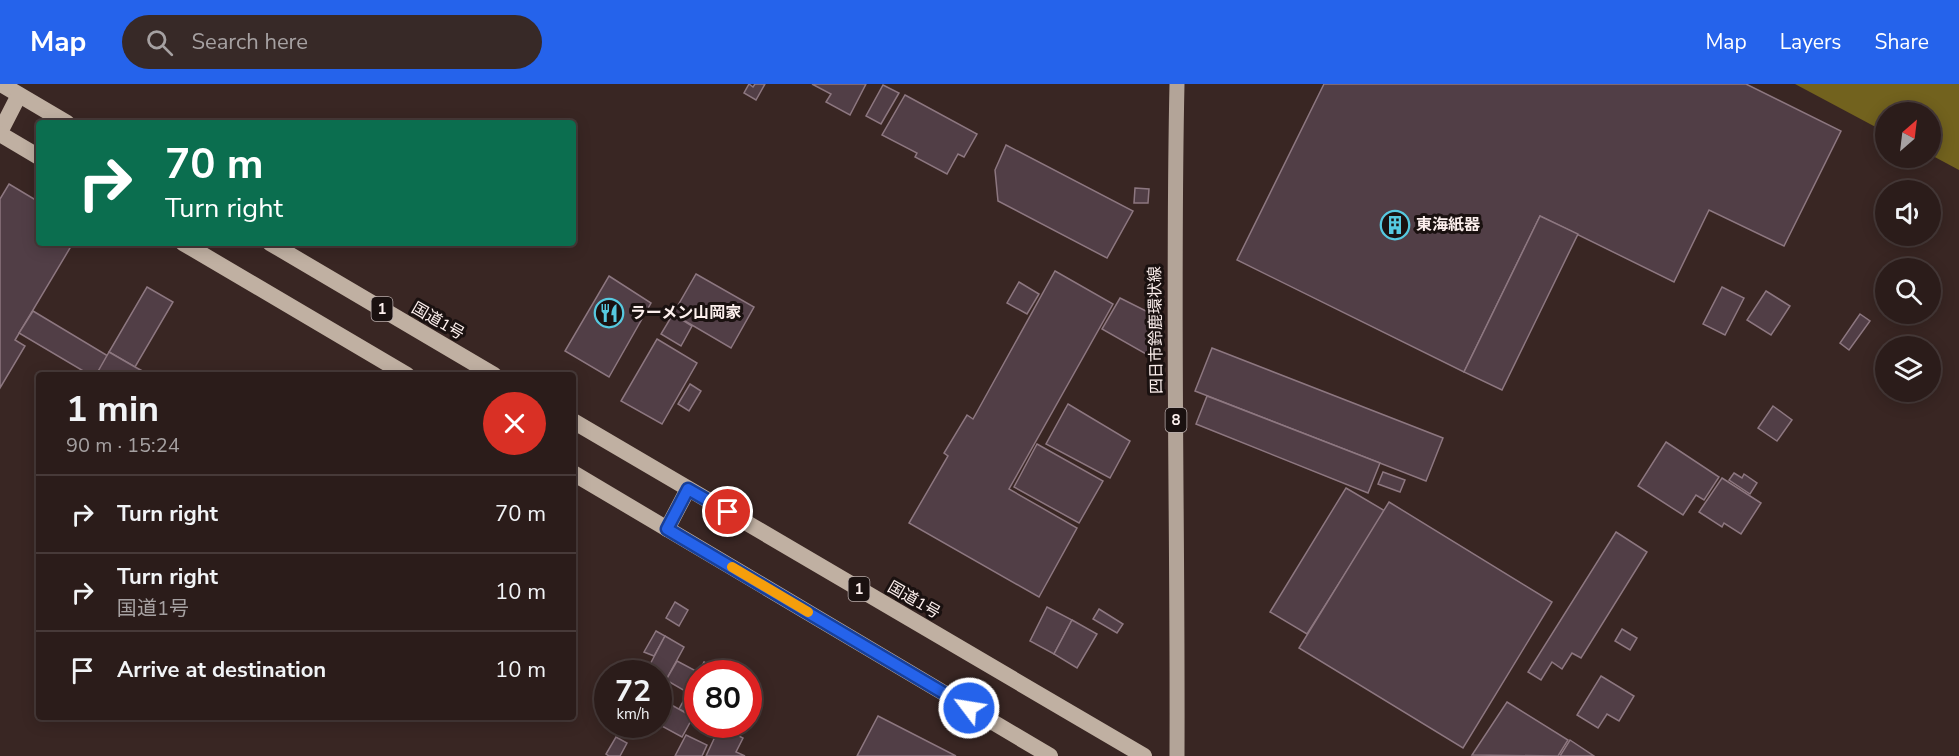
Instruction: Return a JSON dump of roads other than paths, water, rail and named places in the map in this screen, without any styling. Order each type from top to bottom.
[{"type":"highway","points":[[1,84],[61,120]]},
{"type":"highway","points":[[19,95],[0,133],[36,155]]},
{"type":"highway","points":[[188,246],[402,372]]},
{"type":"highway","name":"国道1号","points":[[275,246],[489,372]]},
{"type":"highway","name":"国道1号","points":[[576,423],[1144,756]]},
{"type":"highway","points":[[576,475],[1050,756]]},
{"type":"highway","points":[[667,529],[688,489]]},
{"type":"main road","name":"四日市鈴鹿環状線","points":[[1177,84],[1173,262],[1178,548],[1177,756]]},
{"type":"place","name":"東海紙器","points":[[1395,225]]},
{"type":"place","name":"ラーメン山岡家","points":[[609,313]]}]
